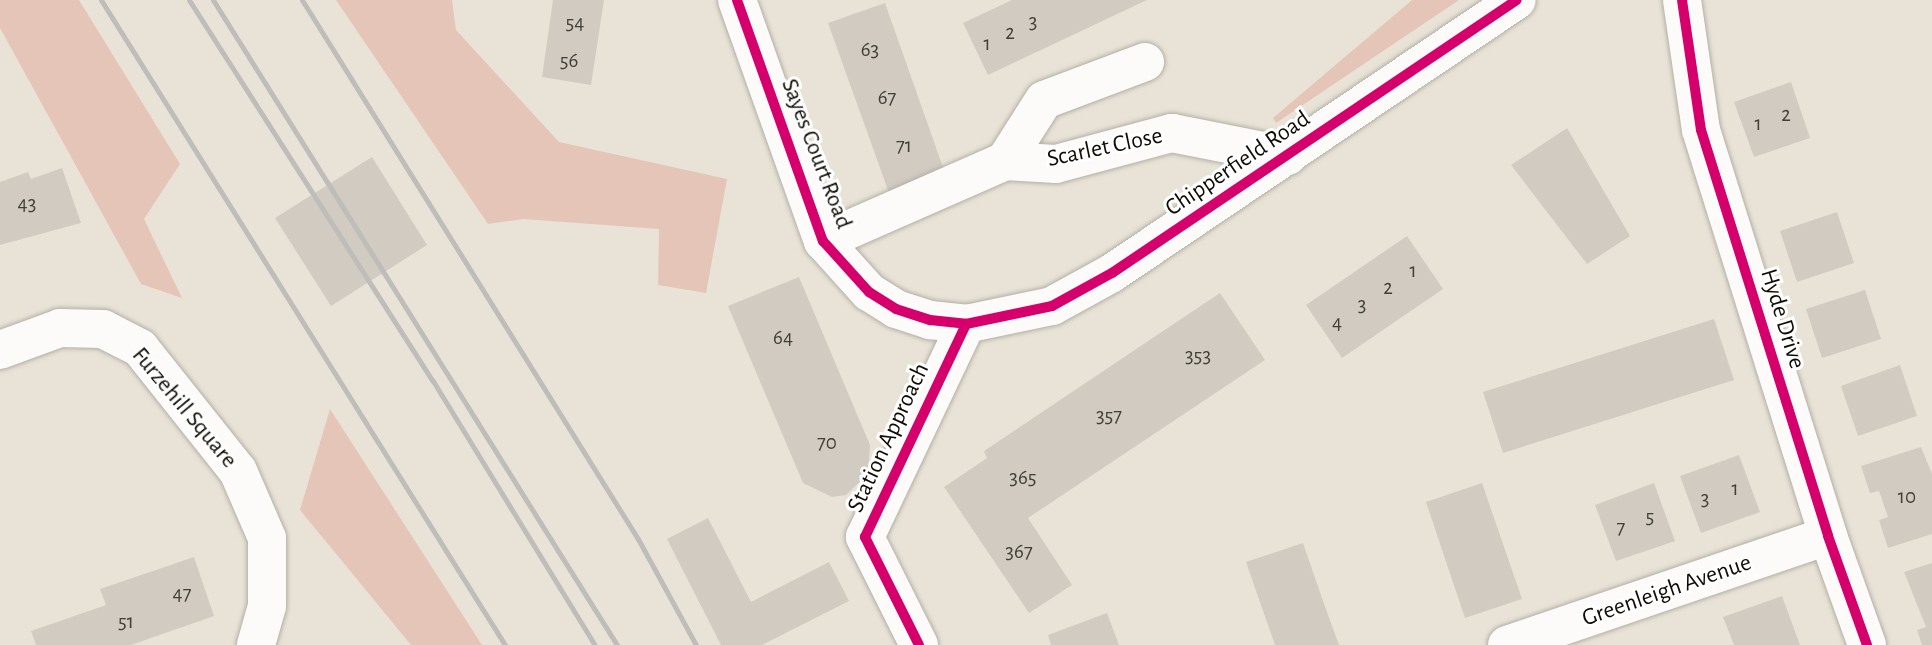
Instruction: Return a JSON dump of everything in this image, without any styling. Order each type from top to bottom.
[{"type":"street","name":"Sayes Court Road","points":[[737,0],[824,241],[869,292],[896,309],[930,320],[966,324]]},
{"type":"street","name":"Chipperfield Road","points":[[966,324],[1052,306],[1112,273],[1517,0]]},
{"type":"street","name":"Hyde Drive","points":[[1682,0],[1701,130],[1828,536],[1867,645]]},
{"type":"street","name":"Scarlet Close","points":[[1005,162],[1044,100],[1145,62]]},
{"type":"street","name":"Scarlet Close","points":[[824,241],[1005,162],[1056,164],[1172,133],[1288,156]]},
{"type":"street","name":"Station Approach","points":[[919,645],[865,537],[966,324]]},
{"type":"street","name":"Furzehill Square","points":[[0,350],[60,328],[103,329],[140,348],[238,471],[267,538],[267,606],[256,645]]},
{"type":"street","name":"Greenleigh Avenue","points":[[1507,645],[1828,536]]},
{"type":"shaded area","points":[[0,0],[79,0],[180,164],[144,219],[182,298],[141,284],[0,28]]},
{"type":"shaded area","points":[[336,0],[452,0],[456,30],[559,142],[727,179],[706,293],[658,285],[659,229],[523,219],[488,224]]},
{"type":"shaded area","points":[[1412,0],[1459,0],[1276,123],[1273,118]]},
{"type":"shaded area","points":[[330,409],[482,645],[411,645],[300,510]]},
{"type":"building","points":[[553,0],[604,0],[591,85],[542,77]]},
{"type":"building","points":[[1012,0],[1147,0],[988,75],[963,23]]},
{"type":"building","points":[[885,3],[945,173],[889,193],[828,23]]},
{"type":"building","points":[[1791,82],[1810,138],[1754,157],[1734,102]]},
{"type":"building","points":[[1567,128],[1630,236],[1587,264],[1511,165]]},
{"type":"building","points":[[372,157],[427,245],[331,306],[275,218]]},
{"type":"building","points":[[62,168],[81,223],[0,245],[0,182],[28,172],[31,179]]},
{"type":"building","points":[[1837,212],[1854,263],[1797,282],[1780,231]]},
{"type":"building","points":[[1407,236],[1443,289],[1342,358],[1306,305]]},
{"type":"building","points":[[799,277],[870,445],[868,474],[846,495],[832,497],[803,483],[728,306]]},
{"type":"building","points":[[1865,290],[1881,339],[1822,358],[1806,309]]},
{"type":"building","points":[[1220,293],[1265,360],[1028,518],[1072,585],[1029,613],[944,487],[987,458],[984,451]]},
{"type":"building","points":[[1714,319],[1734,380],[1503,453],[1483,392]]},
{"type":"building","points":[[1900,365],[1917,416],[1858,436],[1841,386]]},
{"type":"building","points":[[1921,447],[1932,474],[1932,534],[1888,548],[1879,520],[1888,517],[1879,491],[1870,493],[1861,466]]},
{"type":"building","points":[[1739,455],[1760,512],[1701,533],[1680,476]]},
{"type":"building","points":[[1482,483],[1522,599],[1465,618],[1426,502]]},
{"type":"building","points":[[1654,483],[1675,541],[1616,561],[1595,505]]},
{"type":"building","points":[[708,518],[751,602],[829,562],[849,601],[762,645],[721,645],[667,539]]},
{"type":"building","points":[[1303,543],[1339,645],[1275,645],[1246,562]]},
{"type":"building","points":[[194,557],[214,616],[131,645],[36,645],[31,631],[106,605],[100,589]]},
{"type":"building","points":[[1932,563],[1932,645],[1922,645],[1917,630],[1926,627],[1904,572]]},
{"type":"building","points":[[1782,596],[1800,645],[1734,645],[1723,617]]},
{"type":"building","points":[[1107,613],[1119,645],[1051,645],[1048,635]]},
{"type":"railway","points":[[101,0],[505,645]]},
{"type":"railway","points":[[189,0],[433,381],[595,645]]},
{"type":"railway","points":[[213,0],[617,645]]},
{"type":"railway","points":[[302,0],[638,539],[696,645]]},
{"type":"cycle path","points":[[737,0],[823,241],[869,292],[896,309],[930,320],[966,324],[1052,306],[1112,273],[1517,0]]},
{"type":"cycle path","points":[[1682,0],[1701,130],[1828,536],[1867,645]]},
{"type":"cycle path","points":[[919,645],[865,537],[966,324]]}]
